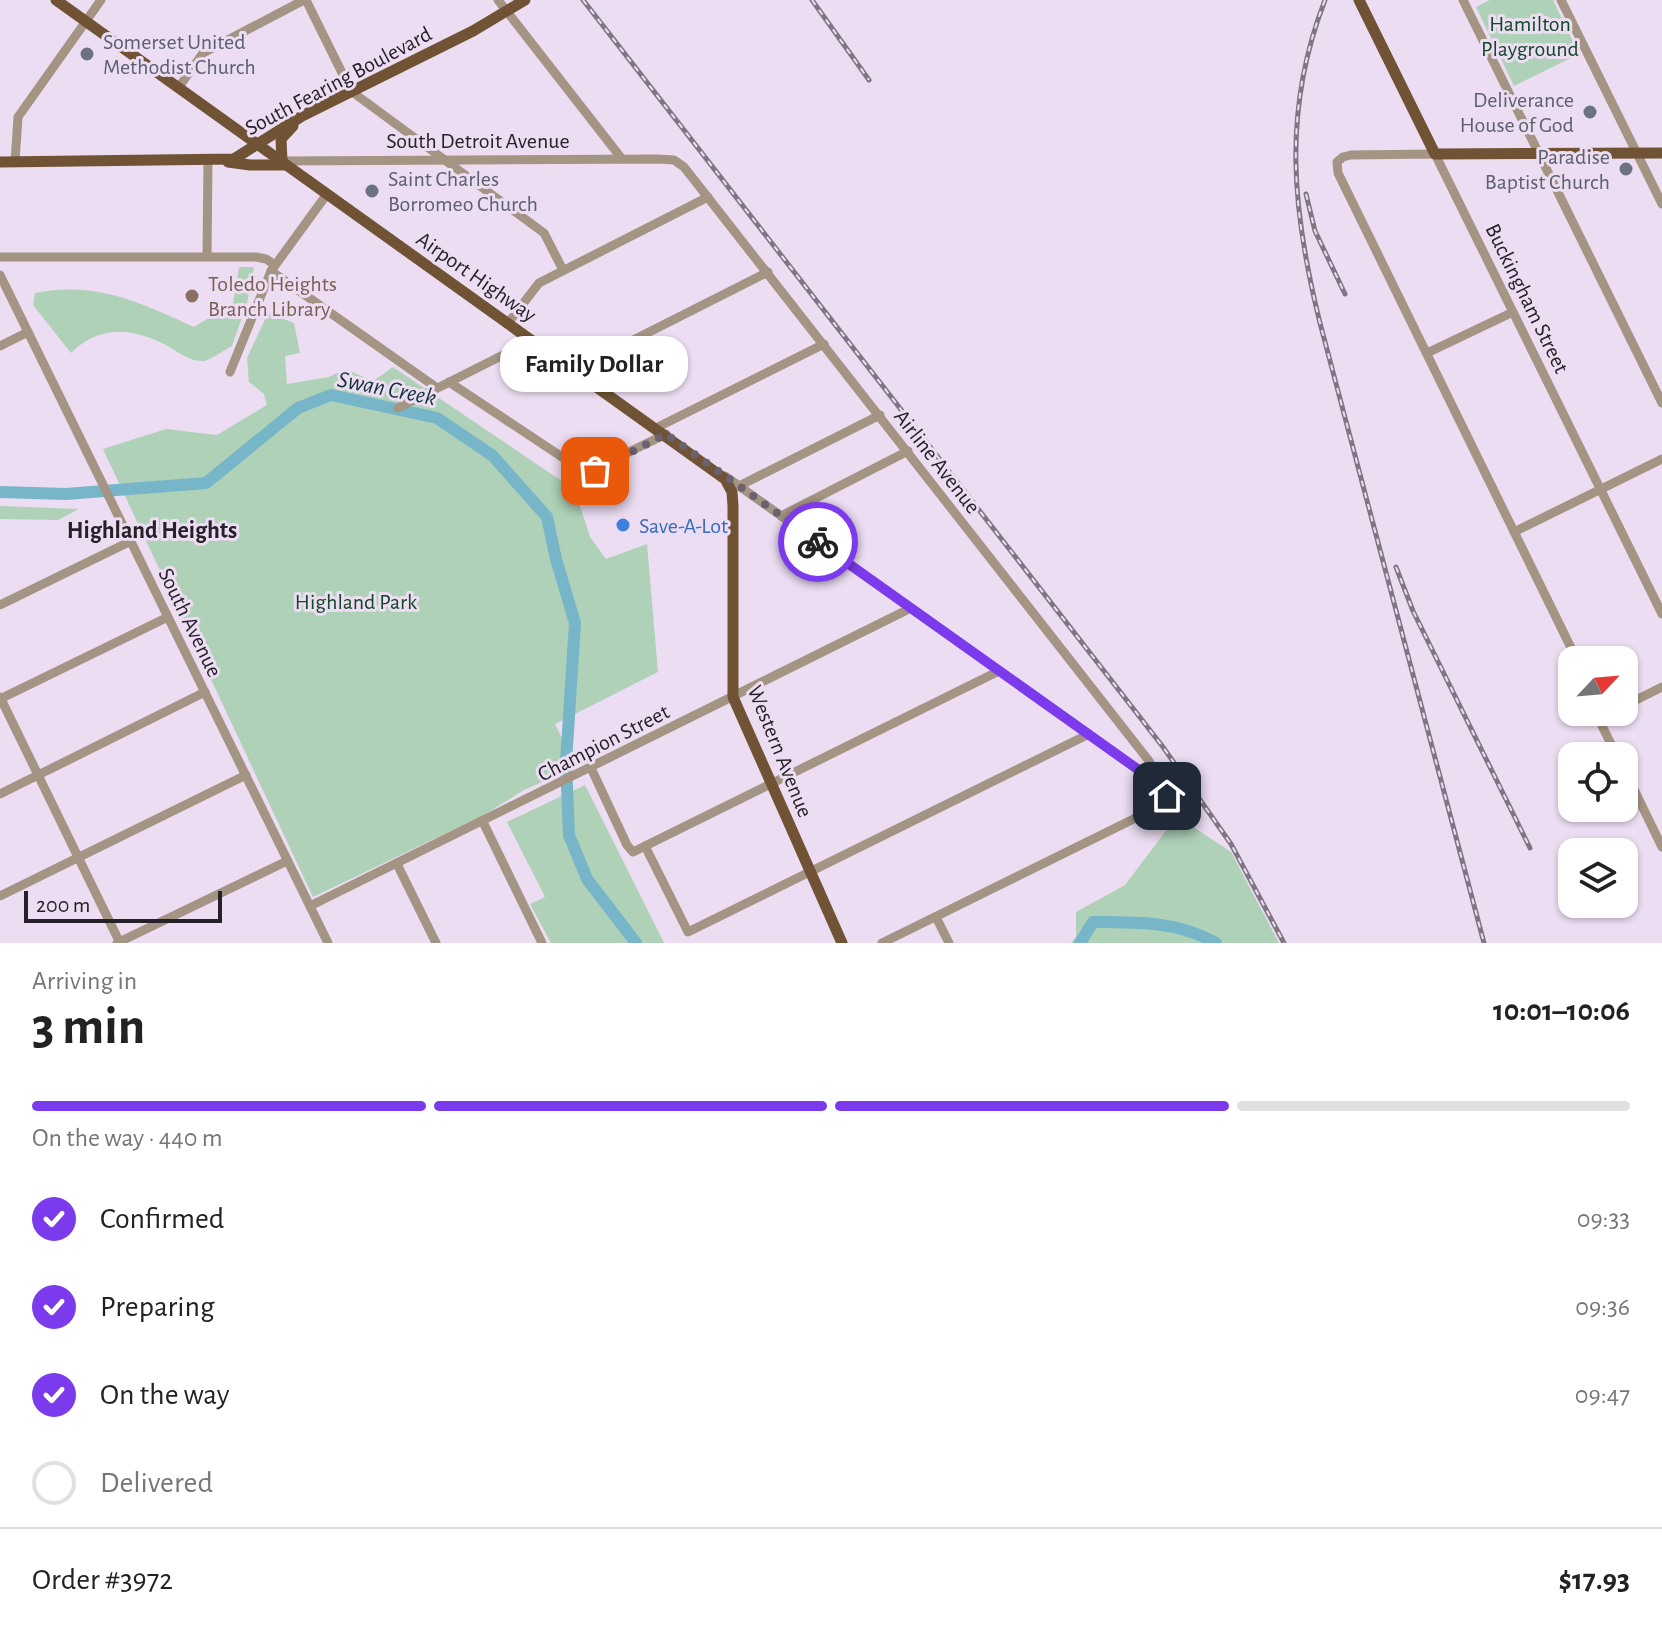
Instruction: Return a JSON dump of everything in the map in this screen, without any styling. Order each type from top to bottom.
[{"type":"main road","name":"Airport Highway","points":[[56,0],[719,472]]},
{"type":"main road","name":"South Fearing Boulevard","points":[[208,161],[240,156],[302,116],[525,0]]},
{"type":"main road","name":"Buckingham Street","points":[[1359,0],[1435,154]]},
{"type":"main road","points":[[223,161],[250,165],[285,163],[281,139],[302,116]]},
{"type":"main road","points":[[1435,154],[1662,153]]},
{"type":"main road","points":[[0,162],[208,161]]},
{"type":"main road","name":"Western Avenue","points":[[719,472],[728,483],[733,501],[733,697],[842,943]]},
{"type":"street","points":[[15,162],[18,117],[101,0]]},
{"type":"street","points":[[179,87],[203,53],[305,0],[351,91],[544,233],[563,270]]},
{"type":"street","points":[[498,0],[622,159]]},
{"type":"street","points":[[1463,0],[1662,403]]},
{"type":"street","points":[[1561,0],[1662,204]]},
{"type":"street","points":[[1435,154],[1351,155],[1338,160],[1338,173],[1570,646]]},
{"type":"street","name":"Buckingham Street","points":[[1435,154],[1662,614]]},
{"type":"street","name":"South Detroit Avenue","points":[[285,163],[674,160]]},
{"type":"street","name":"Airline Avenue","points":[[674,160],[684,167],[768,272],[1149,761],[1170,801],[936,917]]},
{"type":"street","points":[[207,256],[208,161]]},
{"type":"street","points":[[230,372],[273,268],[327,194]]},
{"type":"street","points":[[508,323],[537,285],[708,197]]},
{"type":"street","points":[[0,257],[207,256],[266,259],[273,268],[437,388]]},
{"type":"street","points":[[574,370],[768,272]]},
{"type":"street","name":"South Avenue","points":[[0,275],[328,943]]},
{"type":"street","points":[[1427,353],[1513,312]]},
{"type":"street","points":[[0,346],[28,332]]},
{"type":"street","points":[[398,408],[533,340]]},
{"type":"street","points":[[449,382],[586,473],[824,344]]},
{"type":"street","points":[[739,486],[880,415]]},
{"type":"street","points":[[781,516],[908,451]]},
{"type":"street","points":[[1514,532],[1662,459]]},
{"type":"street","points":[[719,472],[1089,734],[1164,791]]},
{"type":"street","points":[[0,605],[131,541]]},
{"type":"street","name":"Champion Street","points":[[310,906],[911,608]]},
{"type":"street","points":[[168,617],[0,698],[119,943],[287,861]]},
{"type":"street","points":[[586,771],[633,852],[999,671]]},
{"type":"street","points":[[1638,699],[1662,687]]},
{"type":"street","points":[[0,794],[205,692]]},
{"type":"street","points":[[645,846],[688,932],[1089,734]]},
{"type":"street","points":[[0,896],[246,775]]},
{"type":"street","points":[[1638,798],[1662,847]]},
{"type":"street","points":[[483,822],[542,943]]},
{"type":"street","points":[[397,864],[436,943]]},
{"type":"street","points":[[882,943],[936,917],[949,943]]},
{"type":"green space","name":"Hamilton Playground","points":[[1490,0],[1553,0],[1579,54],[1514,86],[1476,7]]},
{"type":"green space","points":[[239,267],[254,267],[247,303],[232,346],[204,361],[188,358],[151,338],[127,332],[92,338],[71,353],[33,305],[35,293],[57,290],[98,292],[136,302],[194,327],[233,303]]},
{"type":"green space","name":"Highland Park","points":[[268,313],[294,323],[300,353],[285,356],[287,384],[329,377],[345,369],[373,381],[393,367],[575,490],[590,537],[606,559],[647,544],[658,672],[555,724],[576,767],[524,790],[484,815],[313,897],[103,449],[166,429],[217,435],[267,405],[264,394],[249,382],[247,358]]},
{"type":"green space","points":[[0,506],[79,509],[58,520],[0,519]]},
{"type":"green space","points":[[585,785],[664,943],[551,943],[530,904],[545,897],[507,822]]},
{"type":"green space","points":[[1177,816],[1231,852],[1279,943],[1071,943],[1076,937],[1076,912],[1125,885]]},
{"type":"waterway","name":"Swan Creek","points":[[0,492],[66,494],[206,483],[298,408],[331,395],[437,418],[493,456],[547,517],[575,623],[566,762],[569,835],[587,879],[636,943]]},
{"type":"waterway","name":"Swan Creek","points":[[1080,943],[1093,922],[1172,927],[1216,943]]},
{"type":"railway","points":[[583,0],[1163,747],[1231,844],[1284,943]]},
{"type":"railway","points":[[812,0],[869,80]]},
{"type":"railway","points":[[1325,0],[1311,41],[1297,121],[1296,161],[1303,240],[1320,323],[1484,943]]},
{"type":"railway","points":[[1306,194],[1315,231],[1345,294]]},
{"type":"railway","points":[[1396,567],[1413,611],[1530,848]]},
{"type":"way so far","points":[[595,471],[666,434],[818,542]]},
{"type":"place","name":"Somerset United Methodist Church","points":[[87,54]]},
{"type":"place","name":"Deliverance House of God","points":[[1590,112]]},
{"type":"place","name":"Paradise Baptist Church","points":[[1626,169]]},
{"type":"place","name":"Saint Charles Borromeo Church","points":[[372,191]]},
{"type":"place","name":"Toledo Heights Branch Library","points":[[192,296]]},
{"type":"place","name":"Family Dollar","points":[[595,471]]},
{"type":"place","name":"Save-A-Lot","points":[[623,525]]},
{"type":"district","name":"Highland Heights","points":[[152,530]]},
{"type":"route","points":[[818,542],[1161,786],[1167,796]]}]
